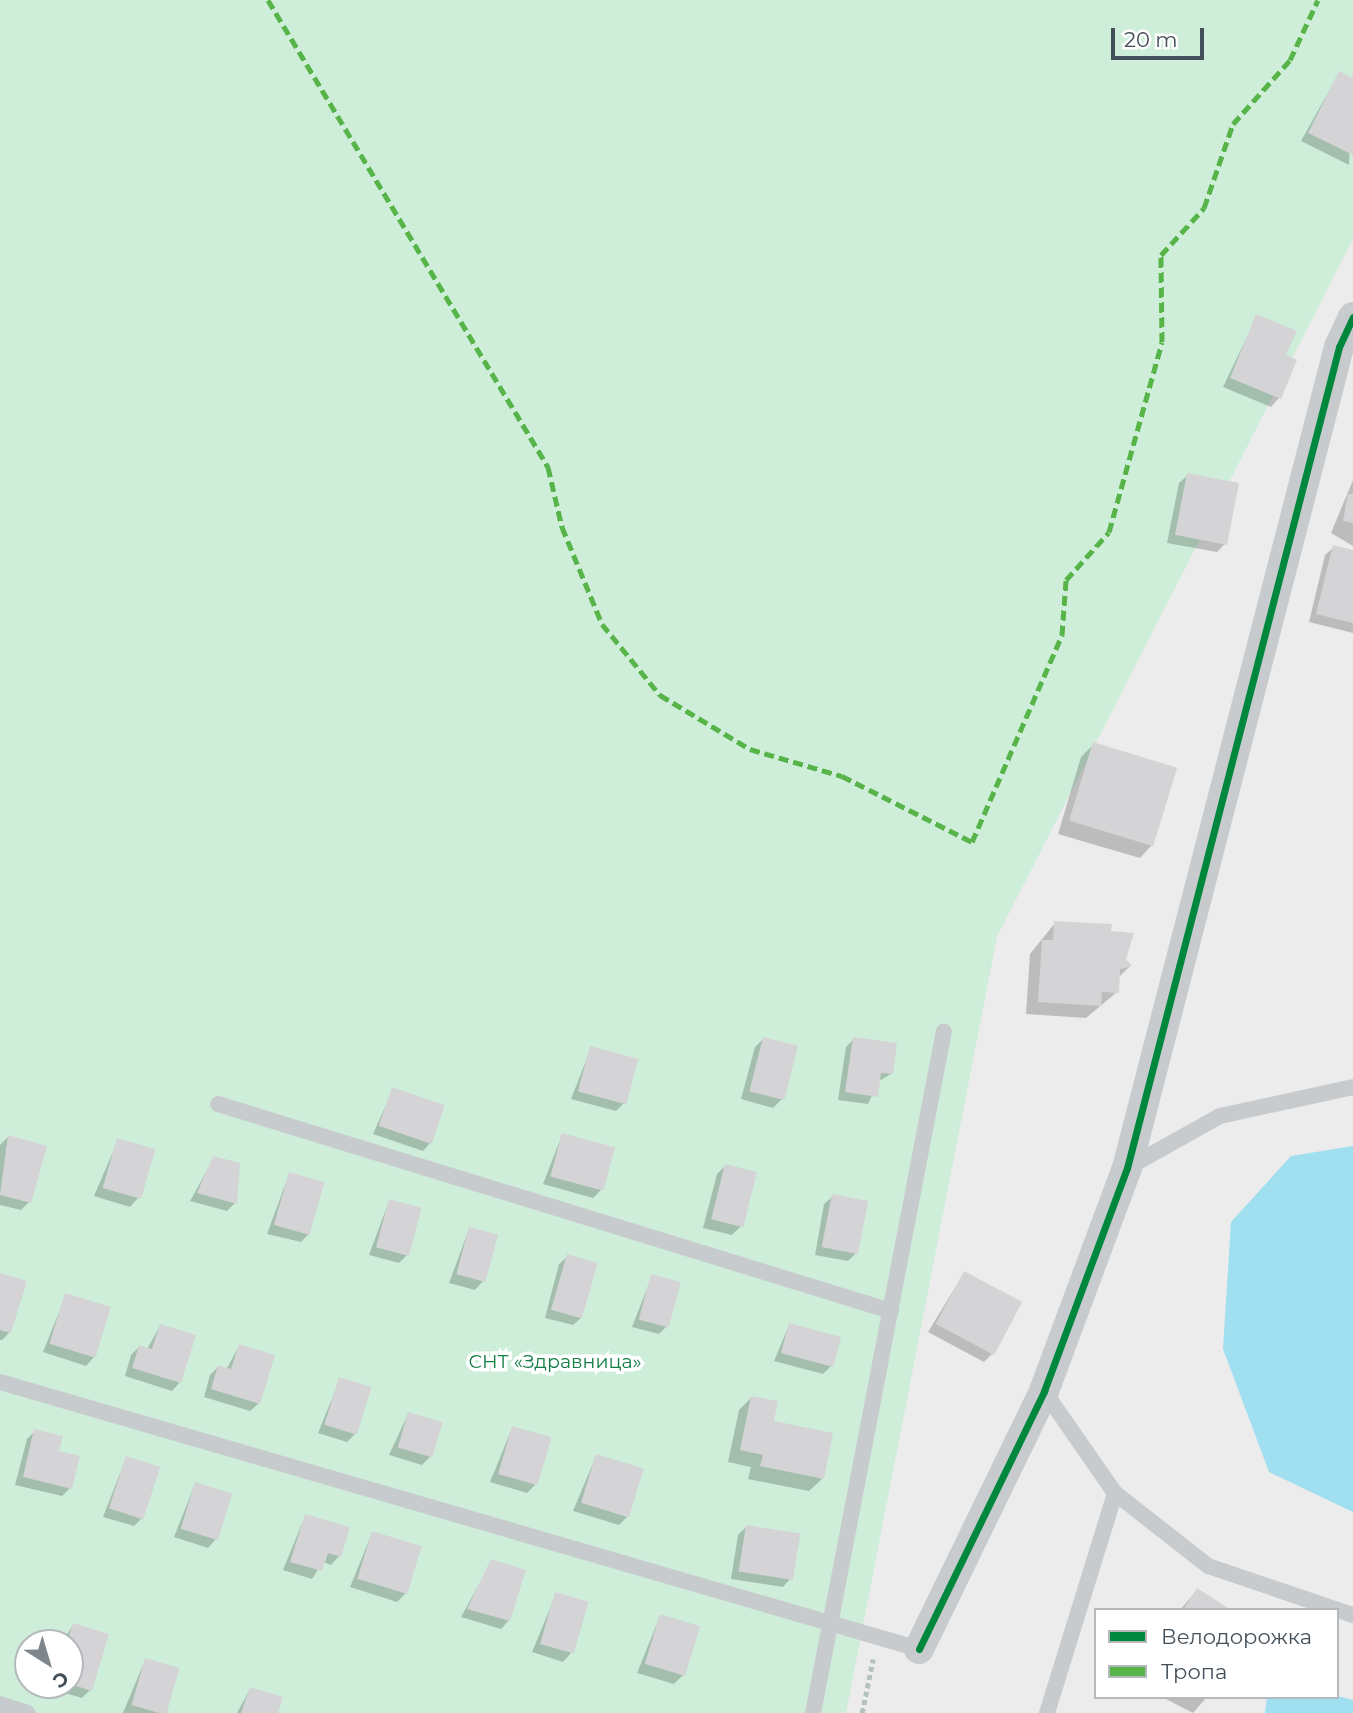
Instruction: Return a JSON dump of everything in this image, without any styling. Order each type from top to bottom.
[{"type":"street","points":[[919,1649],[1044,1391],[1127,1168],[1339,347],[1353,317]]},
{"type":"lane","points":[[813,1713],[944,1031]]},
{"type":"lane","points":[[1127,1168],[1220,1116],[1353,1087]]},
{"type":"lane","points":[[218,1104],[891,1311]]},
{"type":"lane","points":[[0,1382],[919,1649]]},
{"type":"lane","points":[[1044,1391],[1115,1493],[1208,1566],[1332,1608]]},
{"type":"lane","points":[[1047,1713],[1115,1493]]},
{"type":"lane","points":[[0,1704],[28,1713]]},
{"type":"path","points":[[862,1713],[877,1637]]},
{"type":"green space","name":"СНТ «Здравница»","points":[[0,0],[1353,0],[1353,239],[997,937],[846,1713],[0,1713]]},
{"type":"water","points":[[1353,1146],[1353,1512],[1269,1472],[1223,1349],[1231,1222],[1291,1156]]},
{"type":"water","points":[[1339,1696],[1353,1700],[1353,1713],[1265,1713],[1267,1699],[1339,1699]]},
{"type":"building","points":[[1339,71],[1353,78],[1353,155],[1308,133]]},
{"type":"building","points":[[1256,314],[1297,331],[1286,355],[1297,360],[1281,399],[1230,378]]},
{"type":"building","points":[[1187,473],[1239,483],[1227,545],[1175,535]]},
{"type":"building","points":[[1348,494],[1353,494],[1353,523],[1343,521]]},
{"type":"building","points":[[1333,545],[1353,550],[1353,623],[1316,614]]},
{"type":"building","points":[[1093,742],[1177,768],[1153,846],[1069,820]]},
{"type":"building","points":[[1054,921],[1112,924],[1111,931],[1134,933],[1126,959],[1132,966],[1120,969],[1119,993],[1102,992],[1101,1006],[1038,1002],[1042,940],[1053,940]]},
{"type":"building","points":[[763,1037],[798,1046],[784,1100],[749,1091]]},
{"type":"building","points":[[853,1037],[897,1043],[893,1074],[881,1073],[878,1097],[845,1092]]},
{"type":"building","points":[[590,1046],[638,1059],[626,1104],[578,1091]]},
{"type":"building","points":[[392,1087],[445,1105],[432,1144],[379,1126]]},
{"type":"building","points":[[562,1133],[615,1147],[603,1191],[550,1176]]},
{"type":"building","points":[[8,1135],[47,1146],[31,1203],[0,1195]]},
{"type":"building","points":[[117,1138],[155,1149],[141,1199],[103,1188]]},
{"type":"building","points":[[213,1156],[240,1163],[237,1204],[197,1193]]},
{"type":"building","points":[[725,1164],[757,1172],[743,1227],[711,1219]]},
{"type":"building","points":[[289,1172],[325,1182],[309,1235],[274,1225]]},
{"type":"building","points":[[832,1194],[868,1201],[858,1254],[822,1247]]},
{"type":"building","points":[[389,1199],[422,1208],[409,1256],[376,1247]]},
{"type":"building","points":[[469,1227],[498,1235],[485,1282],[456,1274]]},
{"type":"building","points":[[567,1254],[598,1263],[582,1319],[551,1310]]},
{"type":"building","points":[[964,1271],[1022,1302],[994,1355],[936,1324]]},
{"type":"building","points":[[0,1273],[27,1281],[11,1333],[0,1330]]},
{"type":"building","points":[[651,1274],[681,1282],[669,1327],[639,1319]]},
{"type":"building","points":[[65,1293],[111,1307],[95,1358],[50,1344]]},
{"type":"building","points":[[789,1323],[841,1337],[833,1367],[781,1353]]},
{"type":"building","points":[[160,1324],[196,1335],[181,1383],[132,1368],[139,1345],[152,1349]]},
{"type":"building","points":[[239,1344],[275,1355],[260,1404],[211,1389],[218,1365],[231,1369]]},
{"type":"building","points":[[339,1377],[372,1387],[357,1435],[324,1425]]},
{"type":"building","points":[[751,1396],[778,1401],[774,1421],[833,1433],[824,1479],[760,1466],[763,1455],[740,1450]]},
{"type":"building","points":[[408,1412],[443,1422],[432,1457],[398,1448]]},
{"type":"building","points":[[512,1426],[551,1437],[538,1485],[498,1474]]},
{"type":"building","points":[[34,1429],[63,1436],[59,1451],[80,1456],[72,1489],[23,1477]]},
{"type":"building","points":[[596,1454],[644,1469],[629,1517],[581,1503]]},
{"type":"building","points":[[126,1456],[160,1467],[143,1519],[109,1508]]},
{"type":"building","points":[[195,1482],[232,1493],[218,1540],[181,1529]]},
{"type":"building","points":[[305,1514],[350,1527],[341,1557],[328,1553],[322,1571],[290,1562]]},
{"type":"building","points":[[746,1525],[800,1534],[793,1580],[739,1571]]},
{"type":"building","points":[[372,1531],[422,1546],[407,1594],[357,1579]]},
{"type":"building","points":[[491,1559],[526,1570],[510,1621],[467,1609]]},
{"type":"building","points":[[1197,1588],[1228,1608],[1184,1608]]},
{"type":"building","points":[[555,1592],[589,1602],[574,1654],[540,1644]]},
{"type":"building","points":[[660,1614],[700,1626],[685,1676],[645,1664]]},
{"type":"building","points":[[73,1623],[109,1634],[92,1691],[84,1688],[84,1629],[71,1629]]},
{"type":"building","points":[[145,1658],[180,1668],[167,1713],[131,1705]]},
{"type":"building","points":[[250,1687],[283,1697],[278,1713],[241,1713]]},
{"type":"marked path","points":[[268,0],[548,467],[562,527],[602,624],[660,695],[750,749],[842,776],[972,842],[1062,635],[1066,580],[1109,532],[1162,342],[1161,255],[1204,208],[1233,124],[1290,60],[1318,0]]},
{"type":"cycle path","points":[[919,1649],[1044,1391],[1127,1168],[1339,347],[1353,317]]}]
